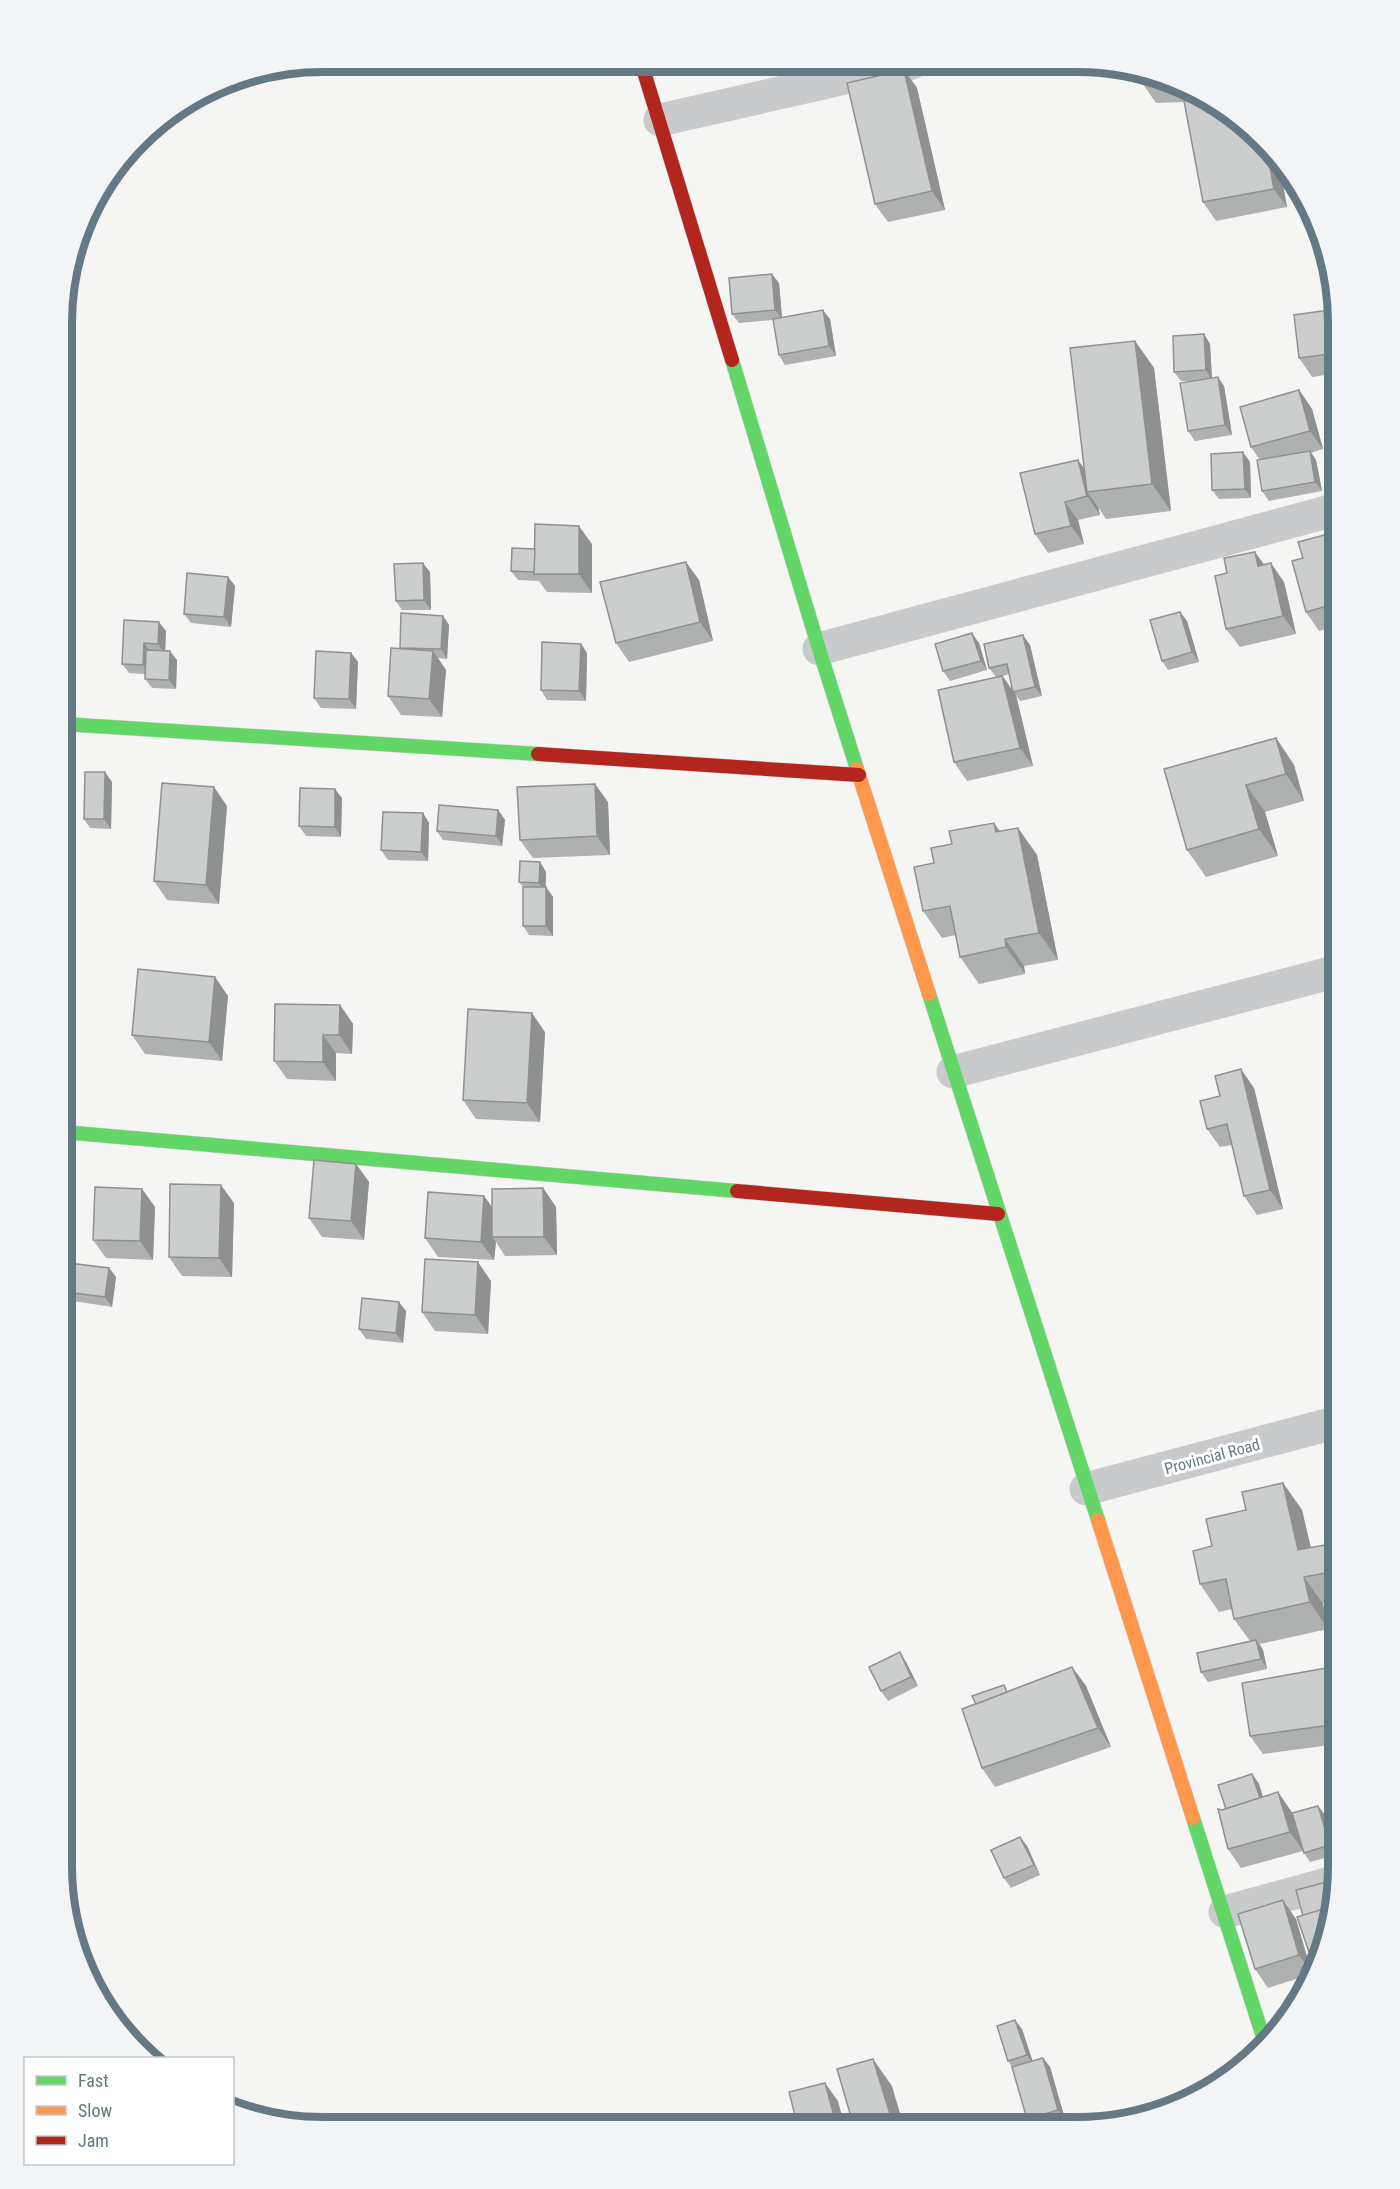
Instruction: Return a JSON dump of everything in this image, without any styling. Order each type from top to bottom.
[{"type":"street","points":[[644,72],[819,649],[1262,2035]]},
{"type":"street","points":[[660,120],[872,72]]},
{"type":"street","points":[[819,649],[1328,512]]},
{"type":"street","points":[[72,725],[859,775]]},
{"type":"street","points":[[953,1072],[1328,974]]},
{"type":"street","points":[[72,1133],[998,1214]]},
{"type":"street","name":"Provincial Road","points":[[1086,1489],[1328,1425]]},
{"type":"street","points":[[1225,1912],[1327,1884]]},
{"type":"building","points":[[904,72],[932,191],[875,204],[847,83]]},
{"type":"building","points":[[1191,100],[1216,114],[1242,134],[1269,161],[1274,189],[1203,202],[1184,101]]},
{"type":"building","points":[[772,274],[775,310],[732,314],[729,278]]},
{"type":"building","points":[[823,310],[829,346],[779,355],[773,319]]},
{"type":"building","points":[[1327,310],[1328,354],[1299,358],[1294,315]]},
{"type":"building","points":[[1204,334],[1206,370],[1174,372],[1173,336]]},
{"type":"building","points":[[1135,341],[1152,484],[1087,492],[1070,348]]},
{"type":"building","points":[[1218,377],[1225,425],[1188,431],[1180,383]]},
{"type":"building","points":[[1299,390],[1310,431],[1251,447],[1240,407]]},
{"type":"building","points":[[1310,451],[1315,482],[1262,491],[1257,460]]},
{"type":"building","points":[[1243,452],[1245,489],[1212,490],[1211,454]]},
{"type":"building","points":[[1078,460],[1087,496],[1065,502],[1071,526],[1035,534],[1020,473]]},
{"type":"building","points":[[535,524],[579,526],[579,574],[534,574]]},
{"type":"building","points":[[1328,534],[1328,606],[1306,612],[1292,561],[1303,558],[1298,542]]},
{"type":"building","points":[[512,548],[535,549],[534,572],[511,571]]},
{"type":"building","points":[[1255,552],[1258,566],[1271,563],[1283,616],[1226,629],[1215,576],[1227,573],[1224,558]]},
{"type":"building","points":[[686,562],[700,622],[616,643],[600,582]]},
{"type":"building","points":[[423,563],[424,600],[396,601],[394,564]]},
{"type":"building","points":[[187,573],[228,577],[224,617],[184,614]]},
{"type":"building","points":[[1180,612],[1192,652],[1162,661],[1150,620]]},
{"type":"building","points":[[401,613],[443,616],[441,649],[400,648]]},
{"type":"building","points":[[124,620],[159,622],[158,644],[144,643],[143,665],[122,664]]},
{"type":"building","points":[[972,633],[981,661],[943,671],[935,644]]},
{"type":"building","points":[[1023,635],[1035,687],[1013,692],[1007,664],[989,668],[984,644]]},
{"type":"building","points":[[542,642],[581,644],[579,691],[541,690]]},
{"type":"building","points":[[391,648],[433,651],[429,699],[388,696]]},
{"type":"building","points":[[146,650],[170,651],[169,680],[145,679]]},
{"type":"building","points":[[316,651],[351,653],[349,699],[314,698]]},
{"type":"building","points":[[1002,676],[1020,748],[954,762],[938,690]]},
{"type":"building","points":[[1276,738],[1286,774],[1246,785],[1259,829],[1187,850],[1164,769]]},
{"type":"building","points":[[85,772],[105,772],[104,819],[84,819]]},
{"type":"building","points":[[162,783],[214,787],[206,885],[154,881]]},
{"type":"building","points":[[595,784],[597,836],[520,840],[517,787]]},
{"type":"building","points":[[300,788],[335,789],[335,827],[299,826]]},
{"type":"building","points":[[439,805],[498,810],[496,836],[437,831]]},
{"type":"building","points":[[383,812],[423,813],[421,852],[381,850]]},
{"type":"building","points":[[994,823],[996,832],[1018,828],[1039,933],[1005,939],[1006,947],[960,957],[950,906],[923,911],[914,867],[934,863],[931,848],[952,844],[949,831]]},
{"type":"building","points":[[520,861],[540,862],[539,883],[519,882]]},
{"type":"building","points":[[523,887],[546,887],[546,926],[523,926]]},
{"type":"building","points":[[138,969],[215,977],[209,1042],[132,1035]]},
{"type":"building","points":[[275,1004],[340,1005],[339,1035],[323,1035],[323,1062],[274,1061]]},
{"type":"building","points":[[468,1009],[532,1013],[527,1103],[463,1100]]},
{"type":"building","points":[[1241,1069],[1270,1190],[1244,1196],[1227,1124],[1207,1129],[1200,1101],[1220,1096],[1215,1076]]},
{"type":"building","points":[[314,1160],[356,1164],[351,1221],[309,1218]]},
{"type":"building","points":[[170,1184],[221,1185],[219,1258],[169,1257]]},
{"type":"building","points":[[95,1187],[142,1189],[140,1241],[93,1240]]},
{"type":"building","points":[[543,1188],[544,1237],[492,1237],[492,1189]]},
{"type":"building","points":[[428,1192],[484,1196],[481,1242],[425,1238]]},
{"type":"building","points":[[425,1259],[478,1262],[475,1315],[422,1312]]},
{"type":"building","points":[[72,1263],[109,1268],[105,1297],[72,1293]]},
{"type":"building","points":[[362,1298],[399,1302],[396,1333],[359,1329]]},
{"type":"building","points":[[1283,1483],[1298,1550],[1324,1545],[1328,1573],[1304,1577],[1310,1602],[1234,1619],[1226,1579],[1200,1584],[1193,1551],[1212,1546],[1206,1519],[1246,1510],[1242,1492]]},
{"type":"building","points":[[1256,1640],[1261,1659],[1201,1672],[1197,1653]]},
{"type":"building","points":[[900,1652],[911,1677],[881,1691],[869,1667]]},
{"type":"building","points":[[1072,1667],[1098,1728],[982,1768],[962,1709]]},
{"type":"building","points":[[1328,1668],[1328,1725],[1250,1736],[1242,1683]]},
{"type":"building","points":[[1004,1685],[1007,1692],[976,1704],[972,1696]]},
{"type":"building","points":[[1252,1774],[1260,1798],[1226,1809],[1218,1785]]},
{"type":"building","points":[[1278,1792],[1290,1832],[1228,1849],[1218,1809],[1222,1810]]},
{"type":"building","points":[[1318,1806],[1328,1846],[1304,1853],[1292,1813]]},
{"type":"building","points":[[1020,1837],[1034,1865],[1004,1878],[991,1850]]},
{"type":"building","points":[[1327,1882],[1324,1909],[1303,1916],[1296,1890]]},
{"type":"building","points":[[1283,1900],[1299,1955],[1255,1969],[1238,1914]]},
{"type":"building","points":[[1324,1909],[1311,1957],[1297,1917]]},
{"type":"building","points":[[1015,2020],[1027,2055],[1008,2061],[997,2026]]},
{"type":"building","points":[[1043,2058],[1058,2110],[1026,2117],[1012,2067]]},
{"type":"building","points":[[873,2059],[891,2117],[851,2117],[837,2069]]},
{"type":"building","points":[[825,2083],[834,2117],[795,2117],[789,2092]]},
{"type":"traffic: fast","points":[[732,360],[857,769]]},
{"type":"traffic: fast","points":[[72,725],[538,754]]},
{"type":"traffic: fast","points":[[929,994],[1098,1520]]},
{"type":"traffic: fast","points":[[72,1133],[737,1191]]},
{"type":"traffic: fast","points":[[1193,1818],[1262,2035]]},
{"type":"traffic: slow","points":[[857,769],[929,994]]},
{"type":"traffic: slow","points":[[1098,1520],[1193,1818]]},
{"type":"traffic: jam","points":[[644,72],[732,360]]},
{"type":"traffic: jam","points":[[538,754],[859,775]]},
{"type":"traffic: jam","points":[[737,1191],[998,1214]]}]
